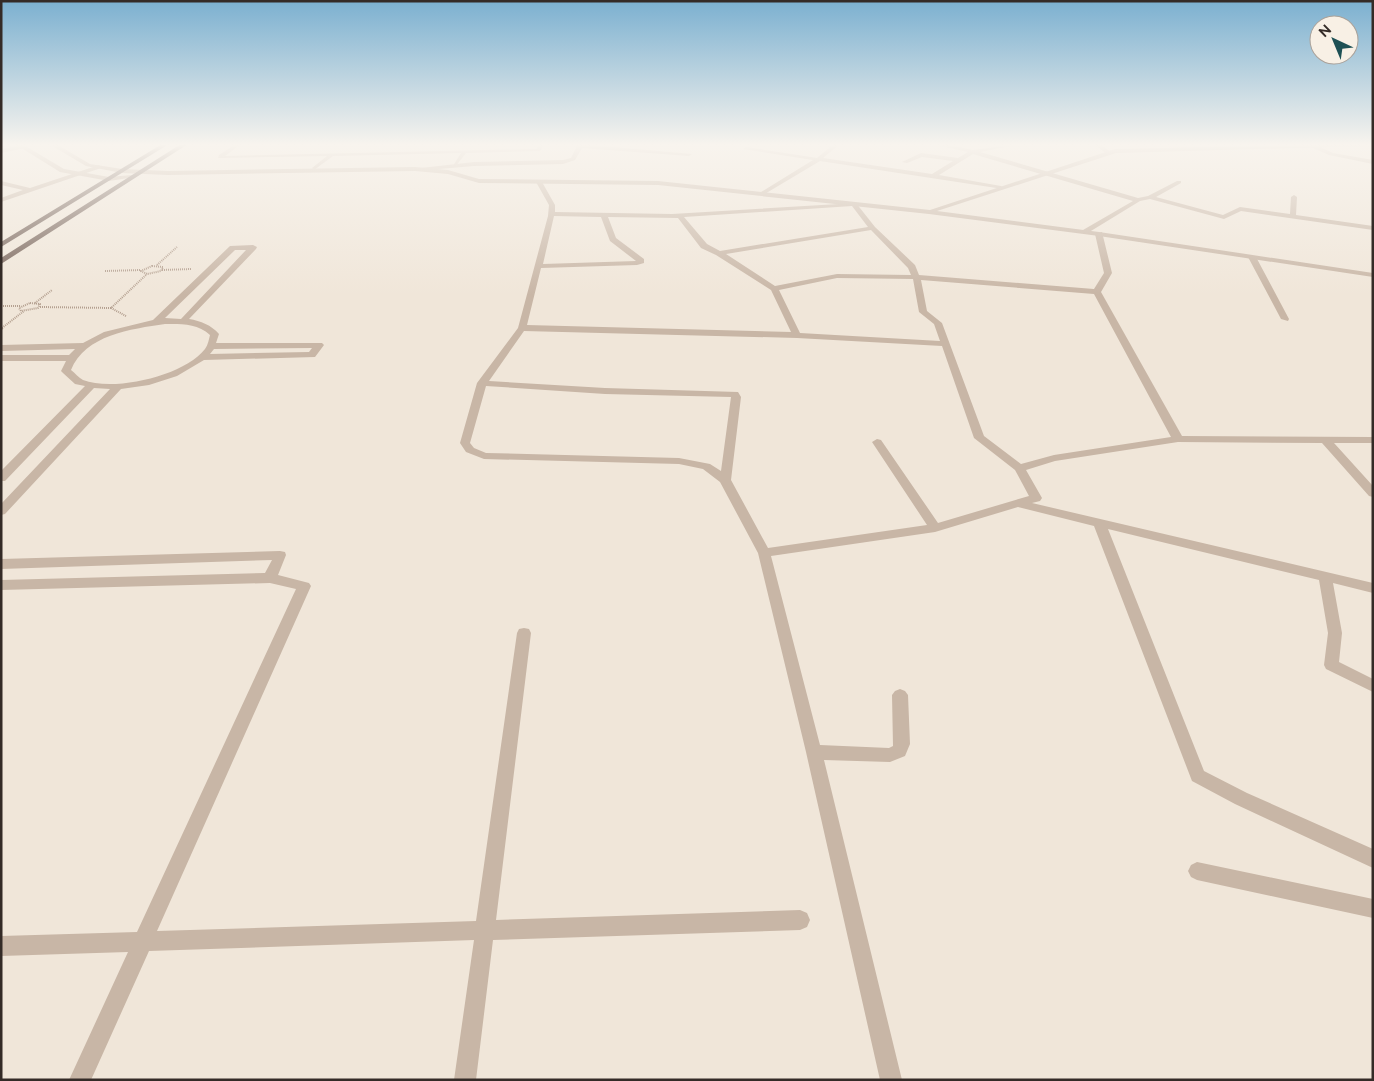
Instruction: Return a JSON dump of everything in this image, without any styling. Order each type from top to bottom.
[{"type":"main road","points":[[1,245],[85,194]]},
{"type":"main road","points":[[1,262],[104,194]]},
{"type":"street","points":[[1,200],[17,194]]},
{"type":"street","points":[[546,194],[552,205],[551,214],[522,328],[482,383],[465,443],[470,450],[484,456],[679,461],[706,466],[725,480],[764,553],[814,752],[891,1080]]},
{"type":"street","points":[[775,194],[1086,232],[1373,275]]},
{"type":"street","points":[[928,212],[981,194]]},
{"type":"street","points":[[1118,194],[1138,200]]},
{"type":"street","points":[[1086,232],[1138,200],[1155,194]]},
{"type":"street","points":[[1150,197],[1224,217],[1240,209],[1373,228]]},
{"type":"street","points":[[1293,216],[1294,197]]},
{"type":"street","points":[[551,214],[604,216],[679,215],[854,204]]},
{"type":"street","points":[[764,553],[935,528],[1036,498],[1018,468],[979,438],[938,323],[923,312],[916,277],[912,267],[873,228],[854,204]]},
{"type":"street","points":[[679,215],[704,246],[719,253],[774,289],[797,335]]},
{"type":"street","points":[[538,266],[637,263],[641,261],[613,239],[604,216]]},
{"type":"street","points":[[719,253],[873,228]]},
{"type":"street","points":[[1097,292],[1108,273],[1099,234]]},
{"type":"street","points":[[156,322],[233,248],[253,247],[183,321]]},
{"type":"street","points":[[1252,257],[1285,319]]},
{"type":"street","points":[[774,289],[837,276],[916,277],[1097,292]]},
{"type":"street","points":[[1097,292],[1178,439]]},
{"type":"street","points":[[183,321],[209,327],[215,334],[215,342],[203,357],[182,370],[162,378],[118,387],[81,384],[70,379],[66,371],[67,362],[84,346],[106,335],[142,324],[183,321]]},
{"type":"street","points":[[522,328],[797,335],[946,344]]},
{"type":"street","points":[[203,357],[312,355],[319,345],[213,346]]},
{"type":"street","points":[[1,348],[84,346]]},
{"type":"street","points":[[1,358],[71,358]]},
{"type":"street","points":[[482,383],[605,391],[734,394],[736,397],[725,480]]},
{"type":"street","points":[[1,478],[91,386]]},
{"type":"street","points":[[1,511],[118,387]]},
{"type":"street","points":[[1018,468],[1054,458],[1178,439],[1373,440]]},
{"type":"street","points":[[1324,439],[1373,493]]},
{"type":"street","points":[[877,442],[935,528]]},
{"type":"street","points":[[1019,503],[1373,588]]},
{"type":"street","points":[[1099,522],[1198,776],[1224,792],[1338,840],[1373,859]]},
{"type":"street","points":[[1,564],[280,554],[270,578]]},
{"type":"street","points":[[1,585],[270,578],[304,586],[80,1080]]},
{"type":"street","points":[[1325,578],[1335,633],[1332,665],[1373,686]]},
{"type":"street","points":[[465,1080],[524,633]]},
{"type":"street","points":[[814,752],[890,755],[899,751],[902,744],[900,695]]},
{"type":"street","points":[[1197,872],[1373,909]]},
{"type":"street","points":[[1,946],[800,920]]},
{"type":"path","points":[[156,266],[176,247]]},
{"type":"path","points":[[105,271],[142,270],[156,266],[163,267],[162,270]]},
{"type":"path","points":[[142,270],[141,273],[147,274],[162,270],[211,269]]},
{"type":"path","points":[[111,308],[147,274]]},
{"type":"path","points":[[1,306],[22,306],[35,303],[52,290]]},
{"type":"path","points":[[35,303],[40,304],[39,307]]},
{"type":"path","points":[[22,306],[19,310],[24,311]]},
{"type":"path","points":[[1,329],[24,311],[39,307],[111,308],[142,324]]}]
